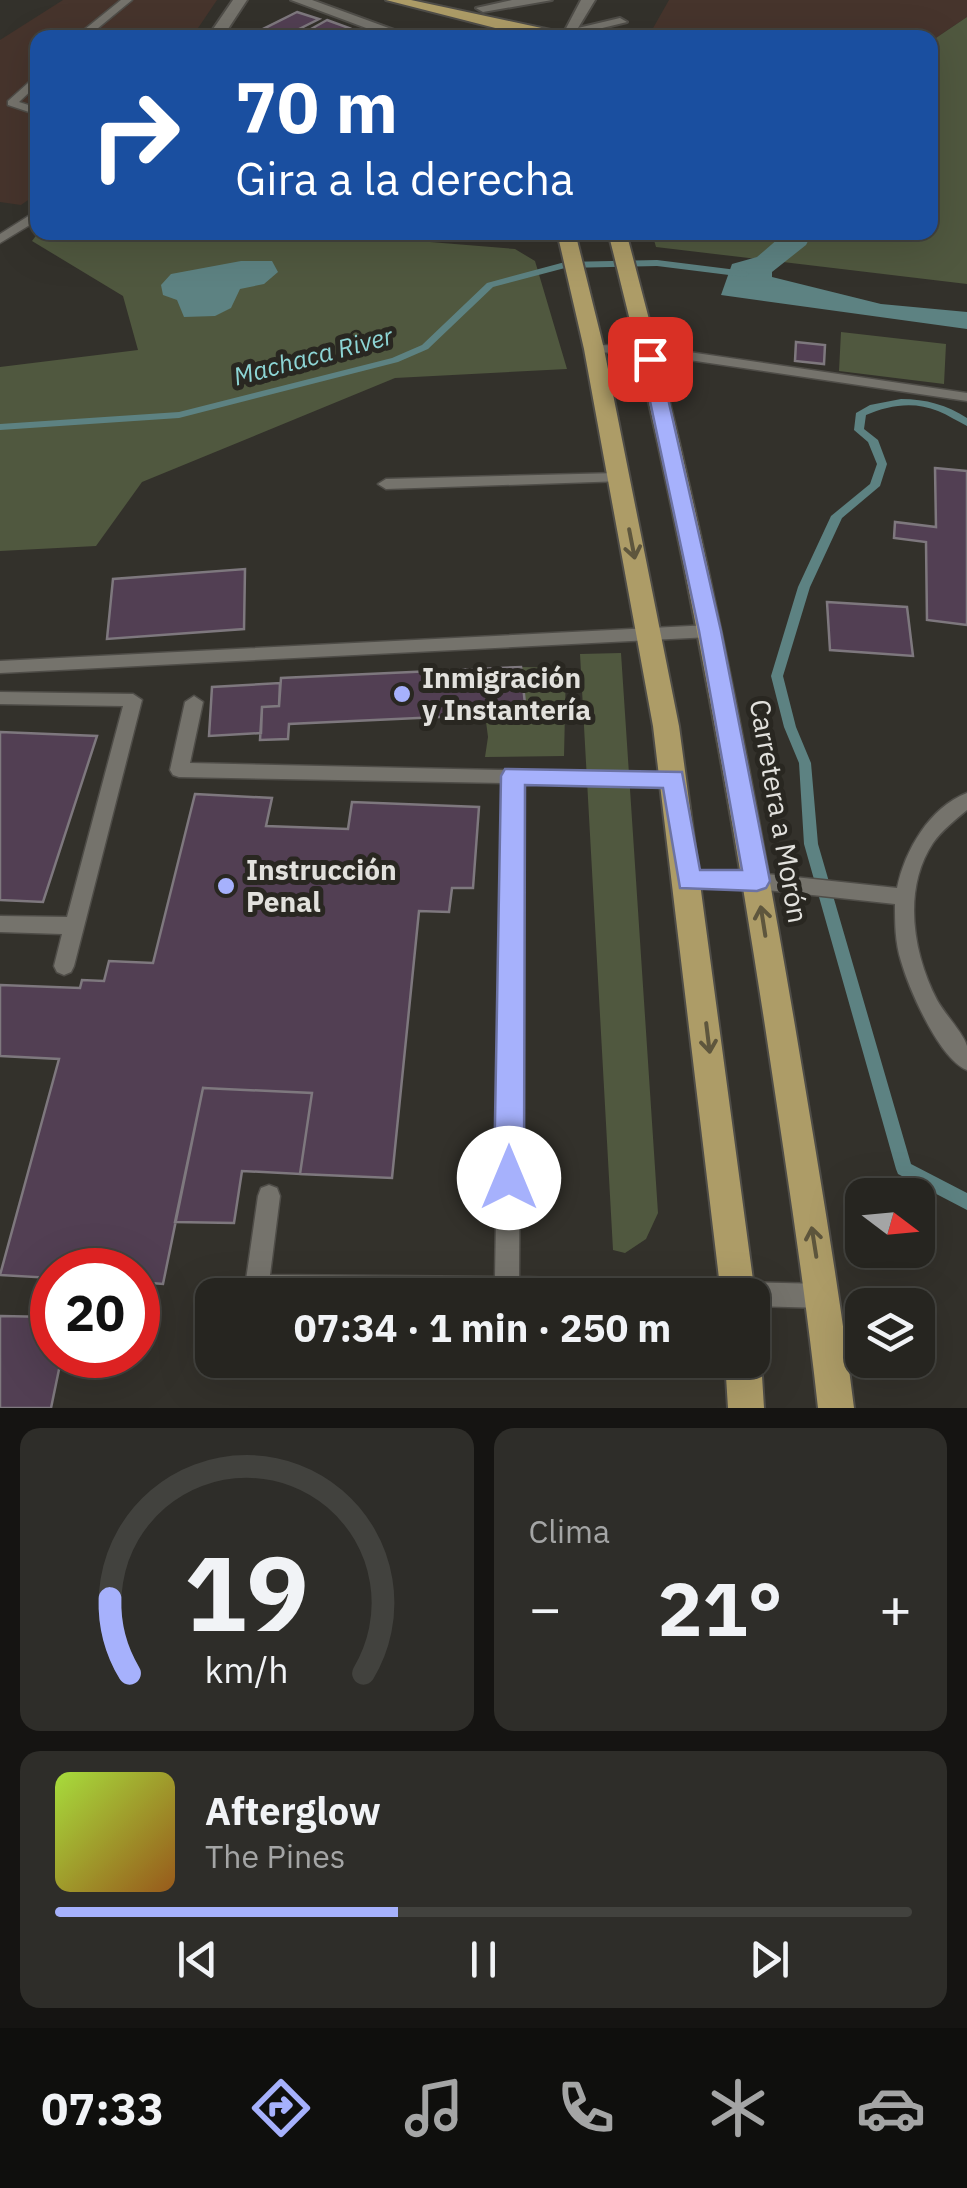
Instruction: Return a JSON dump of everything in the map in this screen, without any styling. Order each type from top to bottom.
[{"type":"main road","points":[[219,30],[240,0]]},
{"type":"main road","points":[[298,0],[386,30]]},
{"type":"main road","points":[[393,0],[518,30]]},
{"type":"main road","points":[[449,0],[554,30]]},
{"type":"main road","points":[[483,8],[546,0]]},
{"type":"main road","points":[[571,30],[588,0]]},
{"type":"main road","points":[[616,30],[630,5]]},
{"type":"main road","points":[[433,10],[469,30]]},
{"type":"main road","points":[[592,30],[620,22]]},
{"type":"main road","points":[[568,240],[594,349],[650,634],[674,779],[736,1278]]},
{"type":"main road","name":"Carretera a Morón","points":[[618,240],[648,350],[710,631],[757,881],[836,1408]]},
{"type":"main road","points":[[744,1378],[746,1408]]},
{"type":"lane","points":[[90,30],[127,0]]},
{"type":"lane","points":[[30,85],[12,103],[30,109]]},
{"type":"lane","points":[[0,239],[30,219]]},
{"type":"lane","points":[[594,349],[648,350],[967,397]]},
{"type":"lane","points":[[386,484],[618,478]]},
{"type":"lane","points":[[0,668],[710,631]]},
{"type":"lane","points":[[0,698],[132,700],[64,966]]},
{"type":"lane","points":[[194,702],[179,770],[674,779]]},
{"type":"lane","points":[[508,1278],[513,776]]},
{"type":"lane","points":[[967,800],[924,842],[904,897],[908,962],[940,1030],[967,1060]]},
{"type":"lane","points":[[688,880],[757,881],[904,897]]},
{"type":"lane","points":[[0,924],[75,926]]},
{"type":"lane","points":[[258,1278],[268,1196]]},
{"type":"lane","points":[[770,1295],[822,1296]]},
{"type":"shaded area","points":[[63,0],[217,0],[197,30],[30,30],[30,199],[21,205],[0,202],[0,40]]},
{"type":"shaded area","points":[[669,0],[967,0],[967,17],[938,37],[938,30],[652,30]]},
{"type":"green space","points":[[967,17],[967,284],[656,247],[654,240],[938,240],[938,37]]},
{"type":"green space","points":[[405,240],[515,249],[535,261],[567,369],[395,378],[142,482],[96,546],[0,551],[0,367],[138,350],[123,296],[32,241]]},
{"type":"green space","points":[[841,332],[946,344],[944,384],[839,371]]},
{"type":"green space","points":[[621,653],[658,1213],[646,1239],[625,1253],[613,1250],[580,654]]},
{"type":"green space","points":[[521,667],[566,668],[564,756],[485,757],[485,714],[526,712]]},
{"type":"water","points":[[777,240],[808,240],[772,272],[772,277],[881,304],[967,312],[967,329],[721,295],[732,264],[757,257]]},
{"type":"water","points":[[241,261],[272,261],[278,272],[264,284],[240,289],[231,308],[215,316],[184,317],[177,300],[163,295],[161,285],[171,274]]},
{"type":"building","points":[[297,12],[319,19],[297,30],[261,30]]},
{"type":"building","points":[[327,20],[349,28],[345,30],[309,30]]},
{"type":"building","points":[[796,342],[825,345],[824,364],[795,361]]},
{"type":"building","points":[[935,468],[967,471],[967,625],[927,620],[926,542],[894,538],[895,522],[936,527]]},
{"type":"building","points":[[245,569],[244,629],[107,639],[113,579]]},
{"type":"building","points":[[827,602],[907,607],[913,656],[830,650]]},
{"type":"building","name":"Inmigración y Instantería","points":[[521,667],[526,713],[289,724],[288,739],[260,740],[262,707],[279,706],[281,678]]},
{"type":"building","points":[[280,683],[279,706],[262,707],[261,733],[209,736],[212,687]]},
{"type":"building","points":[[0,732],[97,736],[43,902],[0,900]]},
{"type":"building","points":[[195,794],[272,798],[266,826],[348,829],[352,802],[479,807],[473,888],[452,888],[449,912],[419,911],[392,1178],[300,1174],[312,1093],[203,1088],[163,1284],[160,1248],[30,1248],[30,1277],[0,1275],[59,1059],[0,1056],[0,985],[80,988],[82,980],[104,981],[109,961],[153,963]]},
{"type":"building","points":[[203,1088],[312,1093],[300,1174],[242,1171],[234,1223],[175,1222]]},
{"type":"building","points":[[0,1316],[30,1317],[30,1378],[57,1378],[51,1408],[0,1408]]},
{"type":"waterway","name":"Machaca River","points":[[0,427],[179,415],[395,360],[425,347],[490,285],[565,265],[657,263],[745,274]]},
{"type":"waterway","points":[[967,423],[942,408],[915,402],[888,404],[861,413],[859,430],[873,440],[882,464],[875,486],[837,516],[804,587],[777,676],[790,727],[805,763],[811,844],[904,1169],[967,1202]]},
{"type":"place","name":"Inmigración y Instantería","points":[[402,694]]},
{"type":"place","name":"Instrucción Penal","points":[[226,886]]},
{"type":"route","points":[[509,1178],[513,776],[674,779],[688,880],[757,881],[710,631],[650,359]]}]
